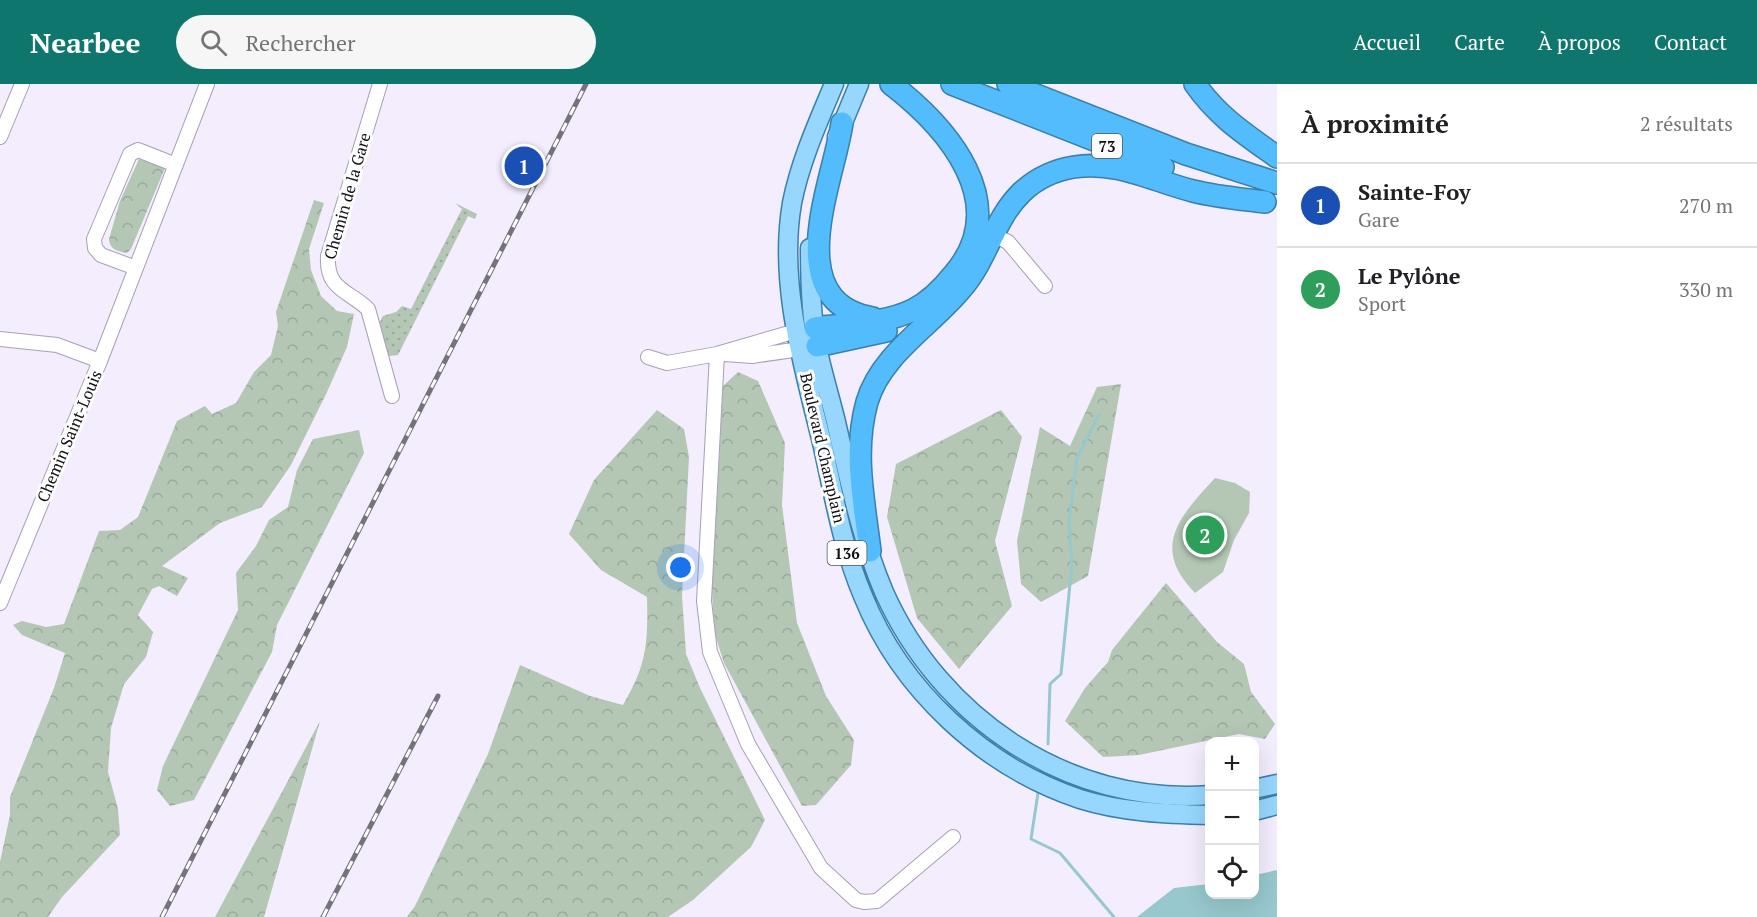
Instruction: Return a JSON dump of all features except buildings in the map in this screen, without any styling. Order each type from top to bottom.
[{"type":"highway","name":"73","points":[[952,84],[1173,171],[1271,204]]},
{"type":"highway","name":"73","points":[[1008,84],[1186,154],[1277,183]]},
{"type":"highway","points":[[1195,84],[1241,134],[1276,156]]},
{"type":"highway","points":[[1213,84],[1224,101],[1276,156]]},
{"type":"highway","points":[[870,551],[860,474],[863,420],[867,401],[877,380],[893,358],[952,299],[977,267],[985,231],[978,217],[969,172],[940,127],[897,89]]},
{"type":"highway","points":[[842,123],[820,215],[819,249],[822,272],[828,291],[842,307],[862,316],[879,319]]},
{"type":"highway","points":[[807,339],[912,311],[923,304],[947,282],[985,231],[1029,186],[1056,171],[1074,167],[1113,167],[1194,191],[1271,204]]},
{"type":"highway","points":[[807,339],[913,323],[952,299]]},
{"type":"main road","name":"Boulevard Champlain","points":[[834,84],[808,150],[792,202],[788,256],[807,339],[847,553],[863,598],[888,647],[932,704],[969,738],[1001,760],[1035,779],[1080,799],[1163,814],[1205,815]]},
{"type":"main road","name":"Boulevard Champlain","points":[[859,84],[823,175],[812,226],[807,339],[850,490],[884,591],[924,664],[951,695],[980,722],[1014,745],[1056,768],[1101,783],[1172,795],[1205,795]]},
{"type":"main road","points":[[1259,788],[1277,784]]},
{"type":"main road","points":[[1259,810],[1277,805]]},
{"type":"street","points":[[1,132],[22,84]]},
{"type":"street","name":"Chemin Saint-Louis","points":[[0,603],[100,361],[207,84]]},
{"type":"street","name":"Chemin de la Gare","points":[[380,84],[328,256],[327,266],[329,275],[340,290],[368,309],[392,396]]},
{"type":"street","points":[[136,268],[101,255],[95,248],[94,239],[130,154],[138,150],[176,165]]},
{"type":"street","points":[[985,231],[1008,242],[1045,286]]},
{"type":"street","points":[[0,339],[57,345],[100,361]]},
{"type":"street","points":[[648,357],[667,363],[807,339]]},
{"type":"street","points":[[717,354],[704,601],[710,652],[748,744],[821,868],[856,900],[864,902],[878,900],[953,837]]},
{"type":"green space","points":[[139,159],[165,168],[131,249],[127,253],[112,248],[109,239],[120,201]]},
{"type":"green space","points":[[314,200],[324,203],[309,249],[311,270],[321,296],[337,311],[354,314],[347,347],[291,465],[262,507],[220,523],[162,566],[188,578],[177,596],[159,586],[152,589],[138,615],[153,632],[146,657],[124,684],[111,728],[108,772],[118,809],[120,835],[62,897],[48,917],[0,917],[0,862],[10,815],[10,797],[54,688],[65,653],[22,635],[13,625],[22,621],[46,627],[64,624],[99,531],[120,530],[138,517],[177,421],[205,406],[212,414],[236,403],[254,372],[271,355],[278,326],[276,312]]},
{"type":"green space","points":[[455,203],[477,214],[475,219],[468,216],[398,355],[389,356],[380,336],[381,320],[383,316],[396,312],[402,306],[411,309],[462,209]]},
{"type":"green space","points":[[738,372],[758,381],[785,443],[782,505],[797,623],[826,696],[854,740],[851,765],[816,805],[802,806],[724,663],[714,631],[712,589],[723,386]]},
{"type":"green space","points":[[1121,384],[1088,576],[1041,602],[1021,584],[1017,541],[1040,427],[1070,446],[1097,387]]},
{"type":"green space","points":[[657,410],[684,429],[689,457],[682,596],[686,654],[700,688],[765,820],[751,847],[693,900],[668,917],[407,917],[415,906],[488,754],[520,665],[590,696],[623,705],[631,691],[644,653],[647,597],[601,570],[569,534],[594,480]]},
{"type":"green space","points":[[1001,410],[1022,437],[995,541],[1012,606],[959,669],[917,618],[887,517],[896,464]]},
{"type":"green space","points":[[359,430],[364,453],[277,625],[272,652],[194,800],[170,806],[157,790],[163,766],[238,610],[236,573],[256,546],[269,520],[288,507],[297,470],[313,439]]},
{"type":"green space","points":[[1215,478],[1235,483],[1250,492],[1249,513],[1234,540],[1223,572],[1195,593],[1174,561],[1172,546],[1181,519]]},
{"type":"green space","points":[[1166,583],[1217,642],[1244,664],[1251,692],[1275,724],[1265,739],[1239,734],[1205,737],[1205,741],[1139,755],[1103,757],[1065,721],[1085,688],[1108,662],[1112,650]]},
{"type":"green space","points":[[320,721],[264,917],[215,917]]},
{"type":"shaded area","points":[[1277,870],[1277,917],[1137,917],[1174,888],[1205,884],[1205,899],[1259,899],[1259,874]]},
{"type":"waterway","points":[[1048,744],[1050,684],[1061,674],[1072,564],[1069,522],[1077,458],[1099,415]]},
{"type":"waterway","points":[[1038,793],[1031,839],[1060,853],[1114,917]]},
{"type":"railway","points":[[162,917],[586,84]]},
{"type":"railway","points":[[323,917],[438,696]]},
{"type":"place","name":"Sainte-Foy","points":[[524,166]]},
{"type":"place","name":"Le Pylône","points":[[1205,535]]}]
